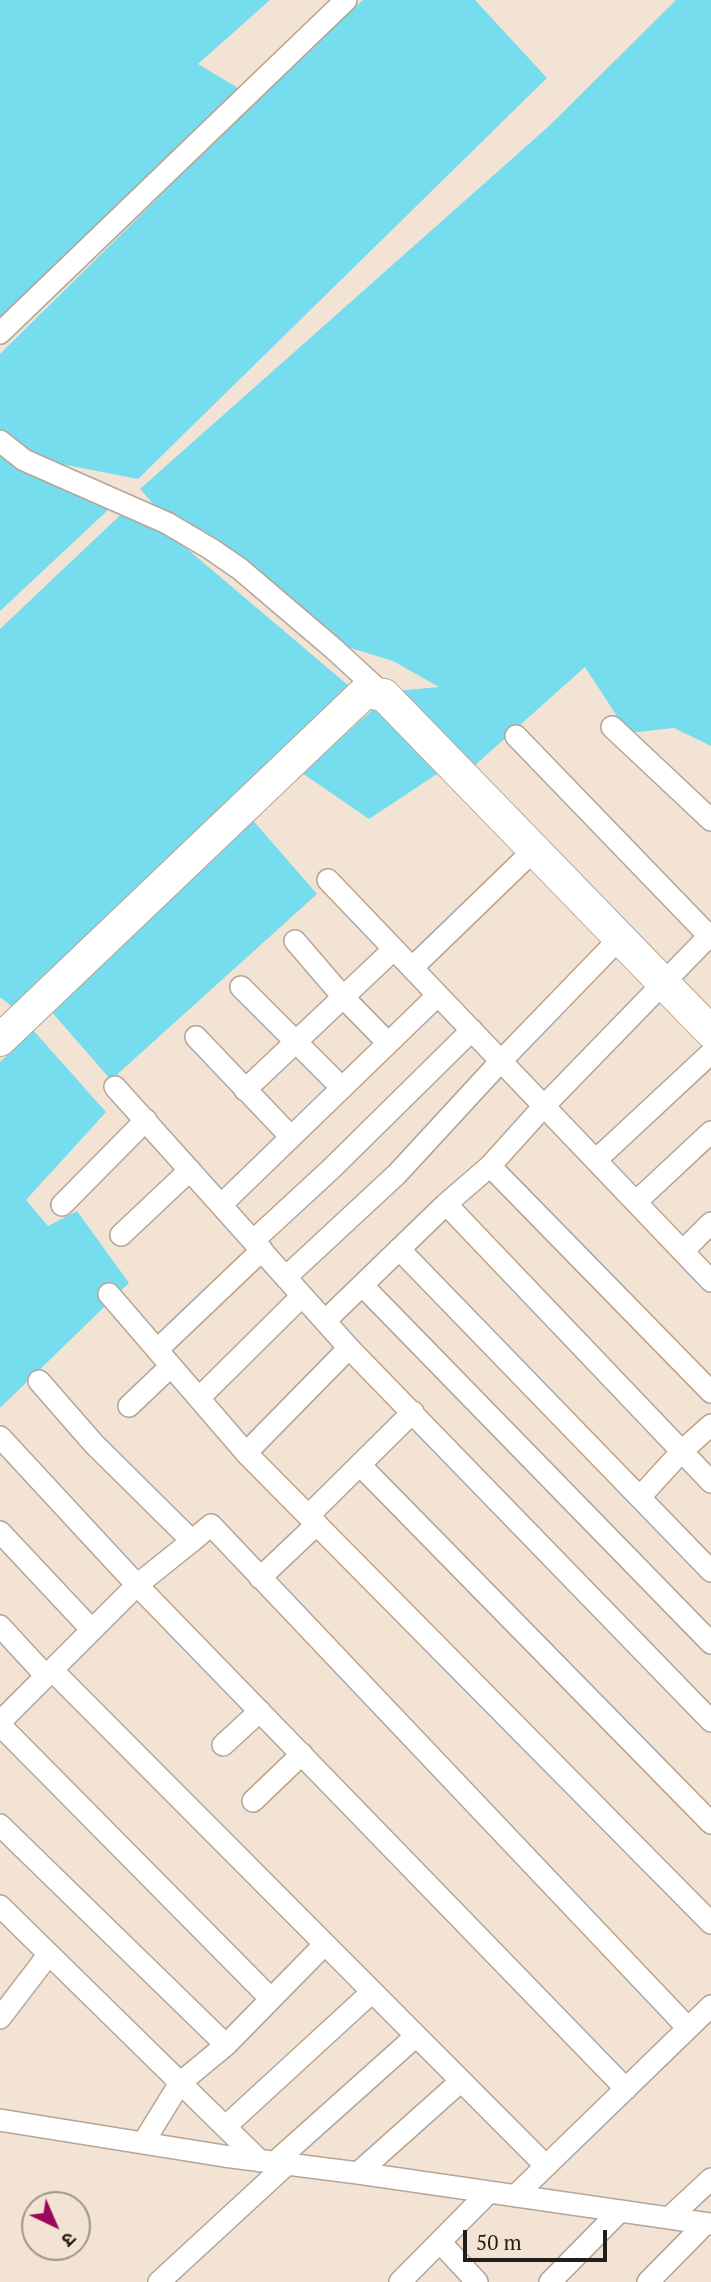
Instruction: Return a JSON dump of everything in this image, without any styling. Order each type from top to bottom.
[{"type":"street","points":[[0,333],[339,2]]},
{"type":"street","points":[[0,441],[24,460],[157,518],[240,569],[384,695],[711,1032]]},
{"type":"street","points":[[0,1040],[366,692],[384,695]]},
{"type":"street","points":[[612,727],[711,820]]},
{"type":"street","points":[[325,1321],[446,1204],[491,1166],[544,1106],[710,936],[516,736]]},
{"type":"street","points":[[412,968],[534,850]]},
{"type":"street","points":[[328,880],[711,1281]]},
{"type":"street","points":[[286,1277],[397,1174],[620,938]]},
{"type":"street","points":[[295,941],[344,998],[388,1043]]},
{"type":"street","points":[[245,1090],[394,949]]},
{"type":"street","points":[[242,986],[342,1088]]},
{"type":"street","points":[[221,1205],[438,995]]},
{"type":"street","points":[[157,1350],[330,1170],[472,1030]]},
{"type":"street","points":[[196,1037],[291,1137]]},
{"type":"street","points":[[596,1160],[711,1053]]},
{"type":"street","points":[[116,1087],[349,1349],[711,1721]]},
{"type":"street","points":[[62,1205],[146,1120]]},
{"type":"street","points":[[636,1202],[711,1132]]},
{"type":"street","points":[[491,1166],[711,1392]]},
{"type":"street","points":[[121,1235],[190,1170]]},
{"type":"street","points":[[446,1204],[711,1482]]},
{"type":"street","points":[[683,1251],[711,1223]]},
{"type":"street","points":[[399,1248],[711,1571]]},
{"type":"street","points":[[362,1285],[711,1643]]},
{"type":"street","points":[[109,1294],[246,1453],[711,1923]]},
{"type":"street","points":[[199,1398],[302,1296]]},
{"type":"street","points":[[246,1453],[349,1349]]},
{"type":"street","points":[[129,1406],[171,1366]]},
{"type":"street","points":[[39,1381],[94,1444],[192,1541]]},
{"type":"street","points":[[260,1578],[360,1465],[413,1412]]},
{"type":"street","points":[[640,1497],[682,1451],[711,1426]]},
{"type":"street","points":[[0,1437],[137,1585],[626,2089]]},
{"type":"street","points":[[360,1465],[711,1823]]},
{"type":"street","points":[[271,1999],[0,1724],[137,1585],[211,1525],[688,2028]]},
{"type":"street","points":[[0,1532],[92,1630]]},
{"type":"street","points":[[0,1626],[325,1944],[546,2166]]},
{"type":"street","points":[[223,1745],[260,1711]]},
{"type":"street","points":[[253,1801],[302,1754]]},
{"type":"street","points":[[0,1825],[226,2045]]},
{"type":"street","points":[[0,1906],[225,2127],[273,2163]]},
{"type":"street","points":[[143,2143],[180,2083],[226,2045],[325,1944]]},
{"type":"street","points":[[0,2018],[49,1954]]},
{"type":"street","points":[[225,2127],[372,1992]]},
{"type":"street","points":[[515,2196],[711,2006]]},
{"type":"street","points":[[159,2282],[273,2163],[416,2036]]},
{"type":"street","points":[[358,2173],[461,2081]]},
{"type":"street","points":[[0,2120],[273,2163],[708,2224]]},
{"type":"street","points":[[669,2218],[711,2179]]},
{"type":"street","points":[[400,2282],[489,2192]]},
{"type":"street","points":[[550,2282],[620,2211]]},
{"type":"street","points":[[648,2282],[708,2224]]},
{"type":"street","points":[[440,2242],[477,2282]]},
{"type":"water","points":[[0,0],[270,0],[198,64],[258,100],[363,0],[475,0],[547,78],[138,479],[46,461],[108,510],[0,611],[0,354],[247,110],[75,251],[0,317]]},
{"type":"water","points":[[676,0],[711,0],[711,746],[674,728],[628,733],[585,667],[474,766],[396,691],[439,687],[393,661],[347,647],[281,590],[163,515],[140,489],[549,126]]},
{"type":"water","points":[[133,503],[369,703],[16,1010],[0,997],[0,629]]},
{"type":"water","points":[[380,703],[449,766],[369,819],[302,773]]},
{"type":"water","points":[[250,817],[317,894],[111,1080],[43,1002]]},
{"type":"water","points":[[33,1030],[106,1112],[26,1200],[48,1226],[77,1211],[129,1283],[0,1408],[0,1062]]}]
